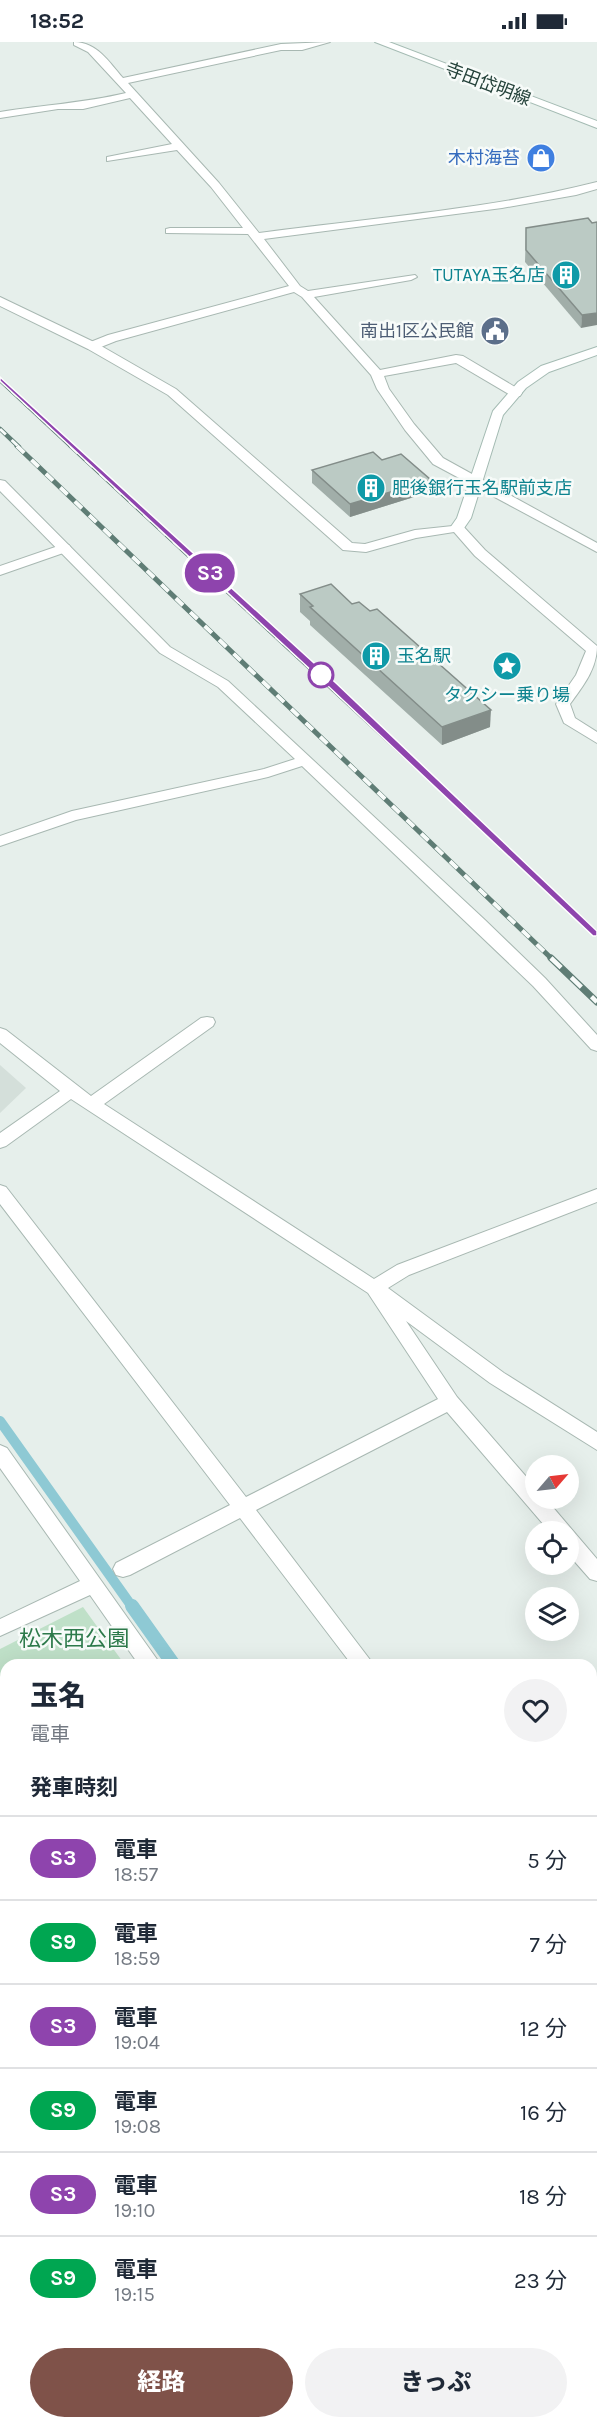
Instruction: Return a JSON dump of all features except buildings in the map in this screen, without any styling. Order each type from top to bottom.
[{"type":"street","points":[[120,82],[272,49],[302,47],[326,42]]},
{"type":"street","name":"寺田岱明線","points":[[380,42],[597,125]]},
{"type":"street","points":[[78,43],[92,50],[215,185],[251,234],[377,374],[383,389],[409,427],[438,462],[597,548]]},
{"type":"street","points":[[0,115],[18,111],[83,106],[132,95]]},
{"type":"street","points":[[18,111],[33,121]]},
{"type":"street","points":[[111,159],[179,146]]},
{"type":"street","points":[[170,231],[251,234],[502,205],[576,192],[597,185]]},
{"type":"street","points":[[92,346],[112,338],[301,292],[411,277]]},
{"type":"street","points":[[0,301],[92,346],[172,392],[348,547],[366,548],[415,534],[457,528],[464,518],[497,414],[522,385],[545,369],[597,351]]},
{"type":"street","points":[[377,374],[456,359],[463,360],[485,376],[516,393]]},
{"type":"street","points":[[0,484],[165,650],[223,684],[539,982],[597,1046]]},
{"type":"street","points":[[457,528],[480,553],[595,650],[583,675],[563,704],[569,720],[597,739]]},
{"type":"street","points":[[0,572],[64,548]]},
{"type":"street","points":[[0,841],[72,816],[268,773],[304,761]]},
{"type":"street","points":[[92,1104],[207,1022]]},
{"type":"street","points":[[0,1034],[71,1091],[374,1288],[497,1378],[597,1442]]},
{"type":"street","points":[[0,1142],[71,1091]]},
{"type":"street","points":[[0,1191],[359,1659]]},
{"type":"street","points":[[374,1288],[403,1270],[597,1195]]},
{"type":"street","points":[[374,1288],[450,1402],[553,1521]]},
{"type":"street","points":[[123,1569],[450,1402]]},
{"type":"street","points":[[0,1453],[147,1659]]},
{"type":"street","points":[[579,1552],[597,1573]]},
{"type":"street","points":[[0,1628],[93,1584]]},
{"type":"shaded area","points":[[0,1065],[26,1088],[0,1113]]},
{"type":"green space","name":"松木西公園","points":[[83,1607],[121,1659],[0,1659],[0,1649]]},
{"type":"waterway","points":[[0,1421],[133,1608]]},
{"type":"waterway","points":[[132,1606],[170,1659]]},
{"type":"railway","points":[[0,380],[72,447]]},
{"type":"railway","points":[[0,429],[19,447]]},
{"type":"railway","points":[[17,446],[552,959]]},
{"type":"railway","points":[[71,446],[597,934]]},
{"type":"railway","points":[[551,958],[597,1002]]},
{"type":"train","name":"S3","points":[[0,380],[332,685],[597,934]]},
{"type":"place","name":"木村海苔","points":[[541,158]]},
{"type":"place","name":"TUTAYA玉名店","points":[[566,275]]},
{"type":"place","name":"南出1区公民館","points":[[495,331]]},
{"type":"place","name":"肥後銀行玉名駅前支店","points":[[371,488]]},
{"type":"place","name":"玉名駅","points":[[376,656]]},
{"type":"place","name":"タクシー乗り場","points":[[507,666]]}]
